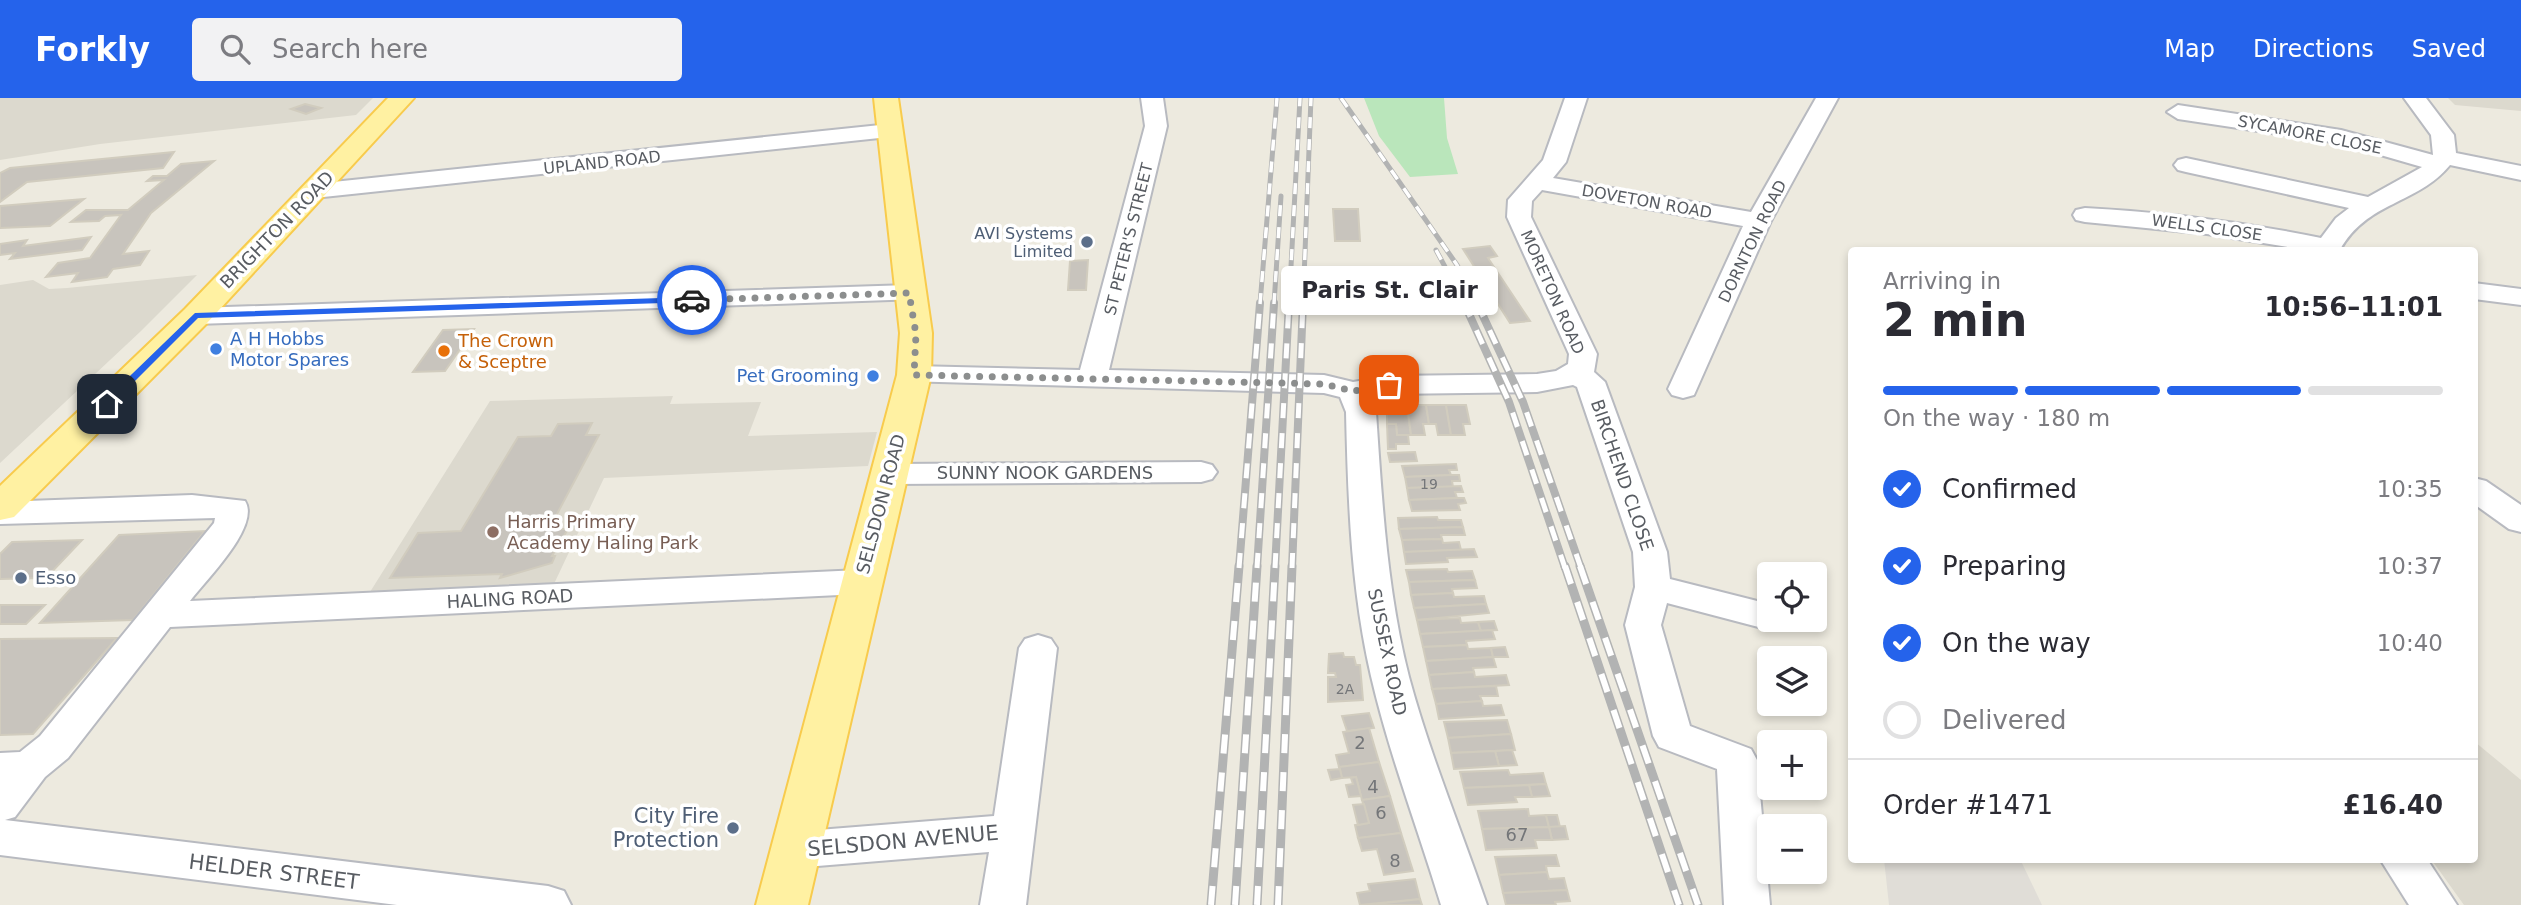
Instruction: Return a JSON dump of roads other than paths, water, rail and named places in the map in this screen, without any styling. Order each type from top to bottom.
[{"type":"main road","name":"BRIGHTON ROAD","points":[[0,510],[195,316],[402,98]]},
{"type":"main road","name":"SELSDON ROAD","points":[[782,905],[793,850],[914,375],[916,334],[886,98]]},
{"type":"street","name":"ST PETER'S STREET","points":[[1092,380],[1156,126],[1152,98]]},
{"type":"street","name":"MORETON ROAD","points":[[1574,374],[1582,368],[1583,354],[1519,218],[1520,200],[1557,157],[1576,98]]},
{"type":"street","name":"DORNTON ROAD","points":[[1683,388],[1758,221],[1827,98]]},
{"type":"street","points":[[2329,247],[2348,220],[2369,205],[2417,181],[2441,160],[2446,148],[2443,137],[2415,98]]},
{"type":"street","name":"SYCAMORE CLOSE","points":[[2179,112],[2332,135],[2441,160],[2521,173]]},
{"type":"street","name":"UPLAND ROAD","points":[[314,191],[890,131]]},
{"type":"street","points":[[2186,164],[2369,205]]},
{"type":"street","name":"DOVETON ROAD","points":[[1533,186],[1758,221]]},
{"type":"street","name":"WELLS CLOSE","points":[[2085,215],[2155,219],[2254,232],[2319,247]]},
{"type":"street","points":[[2478,292],[2521,297]]},
{"type":"street","points":[[195,316],[909,293]]},
{"type":"street","points":[[914,375],[1324,384],[1353,391],[1389,385],[1537,383],[1574,374]]},
{"type":"street","name":"BIRCHEND CLOSE","points":[[1574,374],[1590,382],[1605,418],[1650,552],[1653,587],[1643,625],[1673,736],[1737,760],[1747,905]]},
{"type":"street","name":"SUSSEX ROAD","points":[[1353,391],[1361,412],[1368,554],[1388,665],[1410,747],[1464,905]]},
{"type":"street","name":"SUNNY NOOK GARDENS","points":[[890,474],[1201,472]]},
{"type":"street","points":[[2478,491],[2521,521]]},
{"type":"street","points":[[0,510],[192,506],[233,508],[231,525],[54,747],[14,768]]},
{"type":"street","name":"HALING ROAD","points":[[161,615],[860,583]]},
{"type":"street","points":[[1653,587],[1757,614]]},
{"type":"street","name":"SELSDON AVENUE","points":[[1003,905],[1038,648]]},
{"type":"street","name":"HELDER STREET","points":[[14,768],[23,778],[5,828],[548,905]]},
{"type":"street","name":"SELSDON AVENUE","points":[[793,850],[1013,831]]},
{"type":"street","points":[[2405,863],[2434,905]]},
{"type":"railway","points":[[1260,304],[1277,98]]},
{"type":"railway","points":[[1289,304],[1300,98]]},
{"type":"railway","points":[[1303,304],[1311,98]]},
{"type":"railway","points":[[1341,98],[1457,265],[1478,304]]},
{"type":"railway","points":[[1274,304],[1281,196]]},
{"type":"railway","points":[[1436,250],[1465,304]]},
{"type":"railway","points":[[1239,568],[1260,303]]},
{"type":"railway","points":[[1257,568],[1274,303]]},
{"type":"railway","points":[[1275,568],[1289,303]]},
{"type":"railway","points":[[1292,568],[1303,303]]},
{"type":"railway","points":[[1464,303],[1509,402],[1565,568]]},
{"type":"railway","points":[[1477,303],[1523,402],[1581,568]]},
{"type":"railway","points":[[1211,905],[1239,566]]},
{"type":"railway","points":[[1235,905],[1257,566]]},
{"type":"railway","points":[[1257,905],[1275,566]]},
{"type":"railway","points":[[1278,905],[1292,566]]},
{"type":"railway","points":[[1565,566],[1679,905]]},
{"type":"railway","points":[[1580,566],[1698,905]]},
{"type":"place","name":"AVI Systems Limited","points":[[1087,242]]},
{"type":"place","name":"A H Hobbs Motor Spares","points":[[216,349]]},
{"type":"place","name":"The Crown & Sceptre","points":[[444,351]]},
{"type":"place","name":"Pet Grooming","points":[[873,376]]},
{"type":"place","name":"Paris St. Clair","points":[[1389,385]]},
{"type":"place","name":"Harris Primary Academy Haling Park","points":[[493,532]]},
{"type":"place","name":"Esso","points":[[21,578]]},
{"type":"place","name":"City Fire Protection","points":[[733,828]]}]
